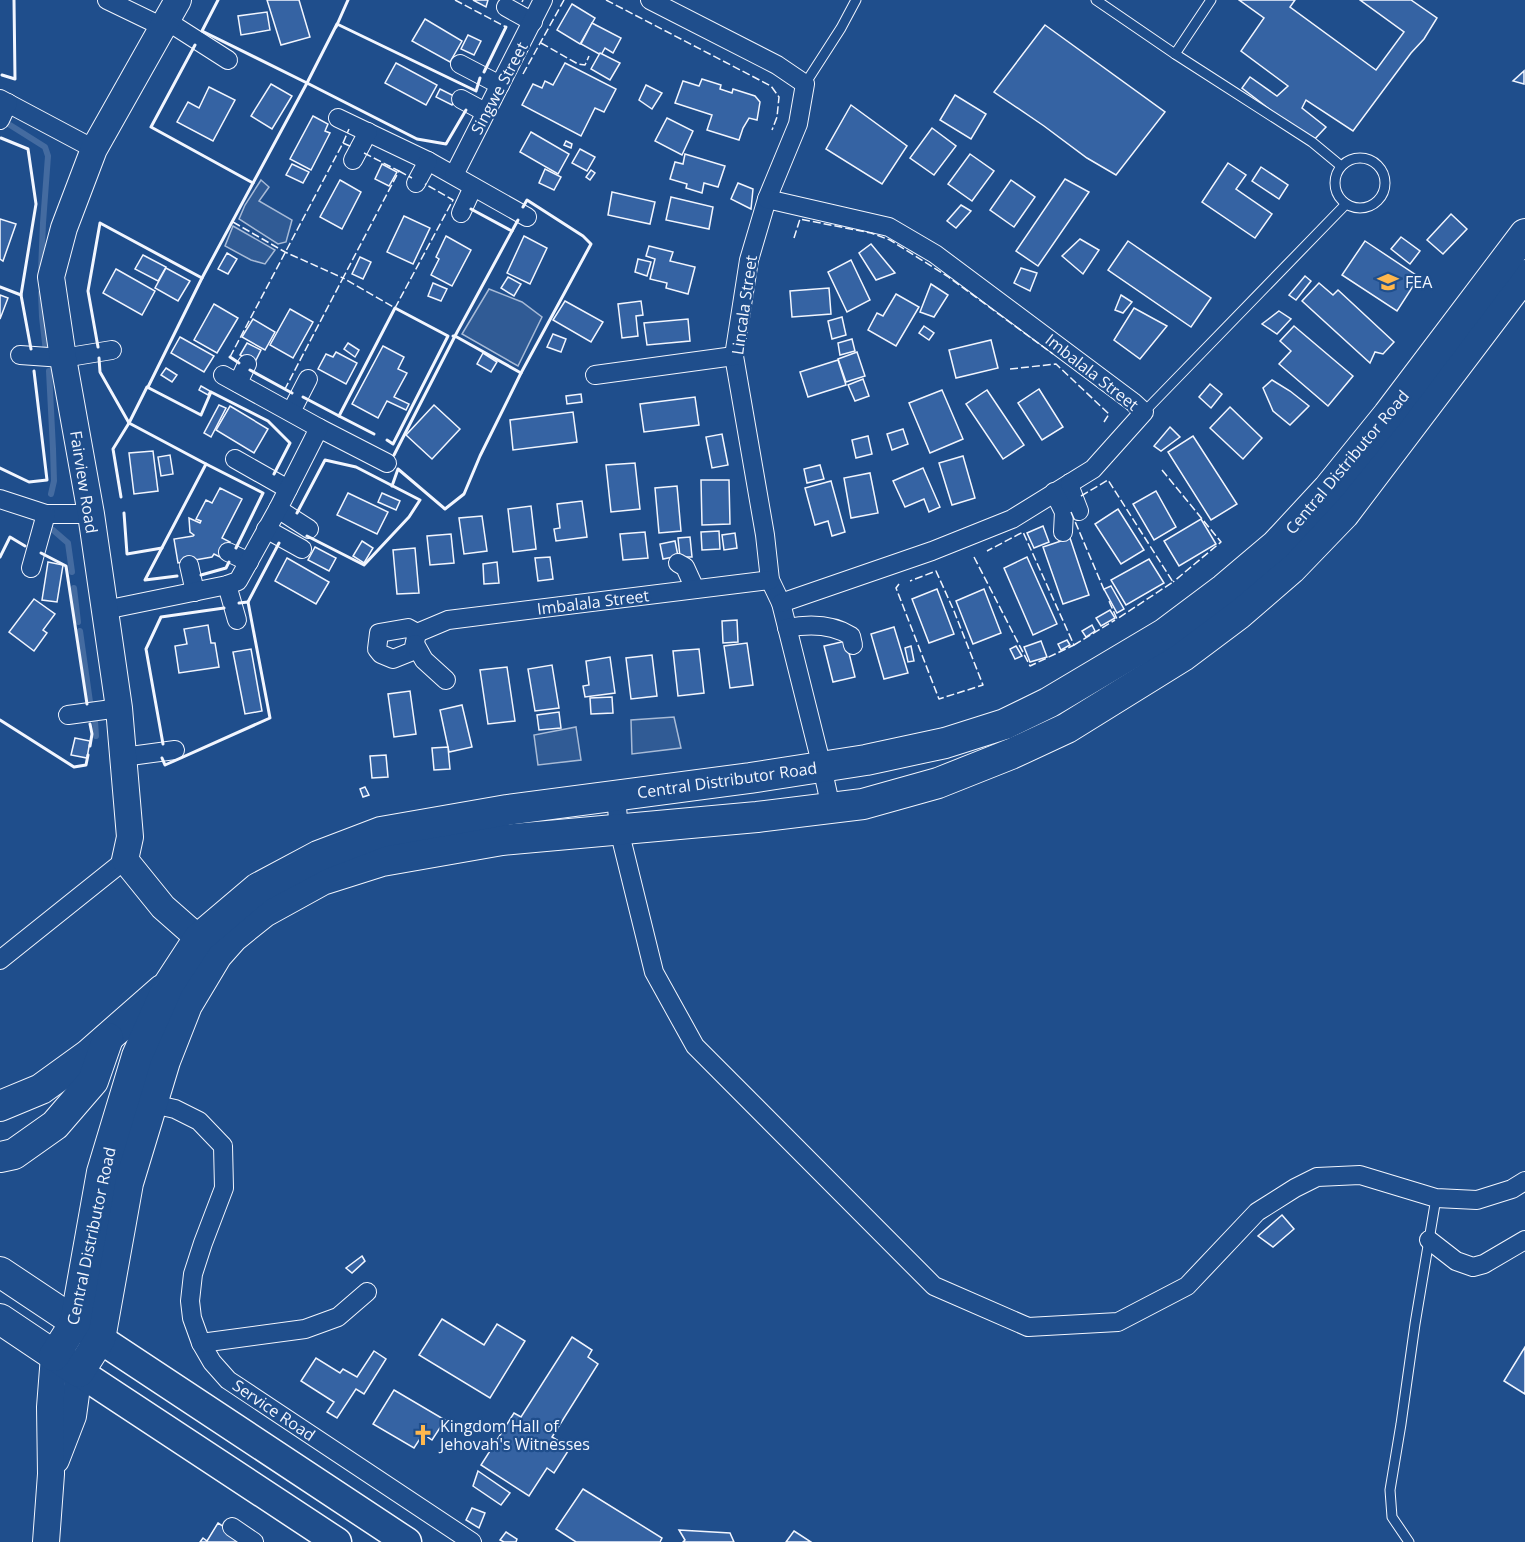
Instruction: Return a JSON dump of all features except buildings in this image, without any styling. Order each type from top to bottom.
[{"type":"highway","name":"Central Distributor Road","points":[[79,1372],[99,1339],[128,1183],[138,1100],[138,1056],[169,984],[208,947],[258,888],[318,856],[381,832],[507,810],[750,778],[866,760],[945,743],[1005,724],[1048,703],[1164,634],[1224,589],[1276,545],[1328,489],[1388,415],[1525,234]]},
{"type":"highway","name":"Central Distributor Road","points":[[54,1356],[75,1323],[102,1172],[138,1100],[165,1061],[208,947],[233,937],[264,912],[322,880],[382,861],[502,840],[757,817],[863,804],[938,783],[1068,728],[1183,656],[1239,614],[1291,569],[1344,513],[1525,275]]},
{"type":"highway","points":[[0,1106],[41,1089],[88,1055],[169,984]]},
{"type":"highway","points":[[0,1157],[14,1154],[56,1125],[93,1081],[109,1037]]},
{"type":"highway","points":[[0,1272],[99,1339]]},
{"type":"highway","points":[[0,1319],[79,1372]]},
{"type":"main road","name":"Fairview Road","points":[[125,860],[130,837],[119,708],[91,514],[51,277],[64,228],[94,148],[169,16]]},
{"type":"main road","points":[[125,860],[163,907],[208,947]]},
{"type":"main road","points":[[99,1339],[407,1542]]},
{"type":"main road","points":[[46,1542],[51,1474],[50,1407],[54,1356]]},
{"type":"main road","points":[[51,1474],[73,1416],[79,1372],[337,1542]]},
{"type":"street","points":[[107,0],[169,16],[228,60]]},
{"type":"street","name":"Singwe Street","points":[[454,175],[543,0]]},
{"type":"street","points":[[650,0],[777,65],[805,84]]},
{"type":"street","points":[[506,7],[533,21]]},
{"type":"street","points":[[460,64],[500,85]]},
{"type":"street","name":"Lincala Street","points":[[805,84],[798,124],[767,199],[749,260],[734,356],[765,535],[770,580],[781,603],[831,808]]},
{"type":"street","points":[[461,99],[485,112]]},
{"type":"street","points":[[0,120],[4,101],[94,148]]},
{"type":"street","points":[[338,118],[428,161],[527,217]]},
{"type":"street","points":[[353,160],[368,132]]},
{"type":"street","points":[[416,183],[428,161]]},
{"type":"street","points":[[461,213],[473,187]]},
{"type":"street","name":"Imbalala Street","points":[[767,199],[889,227],[935,254],[982,287],[1144,412],[1093,469],[1012,519],[942,548],[781,603]]},
{"type":"street","points":[[20,355],[63,358],[112,351]]},
{"type":"street","points":[[595,375],[734,356]]},
{"type":"street","points":[[247,364],[230,379],[387,463]]},
{"type":"street","points":[[291,412],[308,379]]},
{"type":"street","points":[[105,610],[238,581],[319,428]]},
{"type":"street","points":[[235,459],[288,489]]},
{"type":"street","points":[[1070,483],[1079,511]]},
{"type":"street","points":[[1054,492],[1064,513],[1063,532]]},
{"type":"street","points":[[0,499],[46,514],[91,514]]},
{"type":"street","points":[[278,509],[309,529]]},
{"type":"street","points":[[31,568],[46,514]]},
{"type":"street","points":[[266,529],[302,549]]},
{"type":"street","points":[[228,552],[249,562]]},
{"type":"street","points":[[678,563],[685,567],[695,589]]},
{"type":"street","points":[[189,565],[195,592]]},
{"type":"street","name":"Imbalala Street","points":[[446,680],[424,660],[416,638],[448,620],[770,580]]},
{"type":"street","points":[[227,585],[237,620]]},
{"type":"street","points":[[787,628],[811,624],[831,628],[851,636],[853,645]]},
{"type":"street","points":[[68,715],[119,708]]},
{"type":"street","points":[[123,757],[175,750]]},
{"type":"street","points":[[616,796],[619,830],[654,972],[695,1046],[934,1286],[1028,1327],[1118,1322],[1187,1286],[1257,1212],[1317,1177],[1360,1175],[1436,1198],[1477,1200],[1512,1189],[1525,1182]]},
{"type":"street","points":[[0,960],[125,860]]},
{"type":"street","name":"Service Road","points":[[138,1100],[175,1109],[199,1121],[223,1146],[224,1188],[193,1275],[190,1301],[192,1318],[212,1362],[228,1380],[472,1542]]},
{"type":"street","points":[[1429,1240],[1456,1261],[1473,1268],[1525,1240]]},
{"type":"street","points":[[201,1342],[305,1329],[338,1317],[367,1292]]},
{"type":"street","points":[[232,1527],[254,1542]]},
{"type":"lane","points":[[805,84],[856,0]]},
{"type":"lane","points":[[1096,0],[1174,54],[1312,142],[1341,166]]},
{"type":"lane","points":[[1174,54],[1212,0]]},
{"type":"lane","points":[[1365,158],[1373,161],[1384,175],[1384,192],[1379,200],[1363,208],[1354,208],[1346,204],[1335,191],[1336,173],[1348,160],[1365,158]]},
{"type":"lane","points":[[1144,412],[1346,204]]},
{"type":"lane","points":[[1408,1542],[1392,1517],[1390,1490],[1436,1198]]},
{"type":"shaded area","points":[[261,180],[269,187],[259,201],[292,220],[286,242],[278,244],[239,219]]},
{"type":"shaded area","points":[[233,226],[275,250],[265,264],[251,260],[225,246]]},
{"type":"shaded area","points":[[489,289],[522,302],[542,317],[518,366],[462,334]]},
{"type":"shaded area","points":[[674,717],[681,748],[632,754],[631,720]]},
{"type":"shaded area","points":[[576,727],[581,760],[538,765],[534,735]]},
{"type":"waterway","points":[[10,125],[45,147],[48,156],[41,271]]},
{"type":"waterway","points":[[41,293],[46,352]]},
{"type":"waterway","points":[[49,371],[54,481],[51,494]]},
{"type":"waterway","points":[[53,530],[68,543],[72,572]]},
{"type":"waterway","points":[[74,588],[78,622]]},
{"type":"waterway","points":[[80,631],[90,702]]},
{"type":"waterway","points":[[95,721],[96,736]]},
{"type":"fence","points":[[455,0],[506,27]]},
{"type":"fence","points":[[523,74],[564,0]]},
{"type":"fence","points":[[606,0],[771,86],[779,97],[777,117],[772,130]]},
{"type":"fence","points":[[541,43],[578,64],[585,65],[589,56]]},
{"type":"fence","points":[[343,143],[349,129]]},
{"type":"fence","points":[[230,357],[343,143],[352,147]]},
{"type":"fence","points":[[364,153],[399,171],[343,278],[395,308],[453,200],[425,184]]},
{"type":"fence","points":[[399,171],[412,178]]},
{"type":"fence","points":[[794,238],[800,219],[871,233],[890,240],[947,276],[1053,354]]},
{"type":"fence","points":[[233,222],[285,252],[343,278],[285,389]]},
{"type":"fence","points":[[1010,369],[1056,364],[1109,414],[1104,422]]},
{"type":"fence","points":[[1162,470],[1221,542],[1173,582]]},
{"type":"fence","points":[[1081,496],[1108,480],[1173,582],[1117,619],[1109,601]]},
{"type":"fence","points":[[1071,512],[1105,592]]},
{"type":"fence","points":[[974,557],[1030,666],[1074,645],[1023,532],[987,551]]},
{"type":"fence","points":[[899,584],[896,588],[939,699],[983,685],[936,571],[910,581]]},
{"type":"fence","points":[[1074,645],[1115,620]]},
{"type":"wall","points":[[2,75],[15,79],[14,0]]},
{"type":"wall","points":[[218,0],[202,31],[307,83]]},
{"type":"wall","points":[[336,27],[348,0]]},
{"type":"wall","points":[[466,110],[446,144],[417,139],[307,83],[337,24],[476,91],[480,78]]},
{"type":"wall","points":[[484,72],[506,27]]},
{"type":"wall","points":[[195,45],[151,127],[253,183],[202,278]]},
{"type":"wall","points":[[253,183],[307,83]]},
{"type":"wall","points":[[1,138],[28,149],[36,204],[21,295]]},
{"type":"wall","points":[[521,373],[591,244],[583,236],[527,200],[523,207]]},
{"type":"wall","points":[[453,336],[512,231],[471,209]]},
{"type":"wall","points":[[512,231],[518,220]]},
{"type":"wall","points":[[98,347],[88,291],[100,223],[202,278],[148,387]]},
{"type":"wall","points":[[0,287],[21,295],[31,349]]},
{"type":"wall","points":[[374,434],[339,416],[395,308],[448,336],[393,444],[387,440]]},
{"type":"wall","points":[[392,486],[398,469],[445,509],[464,494],[521,373],[455,336],[394,455]]},
{"type":"wall","points":[[230,357],[239,363]]},
{"type":"wall","points":[[99,358],[100,372],[129,423]]},
{"type":"wall","points":[[250,370],[292,393]]},
{"type":"wall","points":[[0,468],[29,482],[47,480],[34,371]]},
{"type":"wall","points":[[129,423],[147,387],[201,415],[211,392],[268,421],[290,443],[274,474]]},
{"type":"wall","points":[[303,397],[339,416]]},
{"type":"wall","points":[[121,497],[113,449],[129,423],[206,464]]},
{"type":"wall","points":[[297,513],[325,460],[356,467],[420,500],[409,517],[364,565],[307,536]]},
{"type":"wall","points":[[177,576],[145,580],[206,464],[263,493],[236,548]]},
{"type":"wall","points":[[124,513],[127,554],[162,548]]},
{"type":"wall","points":[[0,557],[10,537],[25,546]]},
{"type":"wall","points":[[248,602],[279,543]]},
{"type":"wall","points":[[41,553],[66,566],[87,704]]},
{"type":"wall","points":[[201,575],[226,568],[229,562]]},
{"type":"wall","points":[[162,758],[165,765],[270,718],[248,602],[239,603]]},
{"type":"wall","points":[[163,744],[146,649],[161,617],[224,608]]},
{"type":"wall","points":[[0,720],[74,767],[86,765],[88,755]]},
{"type":"wall","points":[[90,724],[92,734],[90,746]]},
{"type":"place","name":"FEA","points":[[1388,282]]},
{"type":"place","name":"Kingdom Hall of Jehovah's Witnesses","points":[[423,1435]]}]
